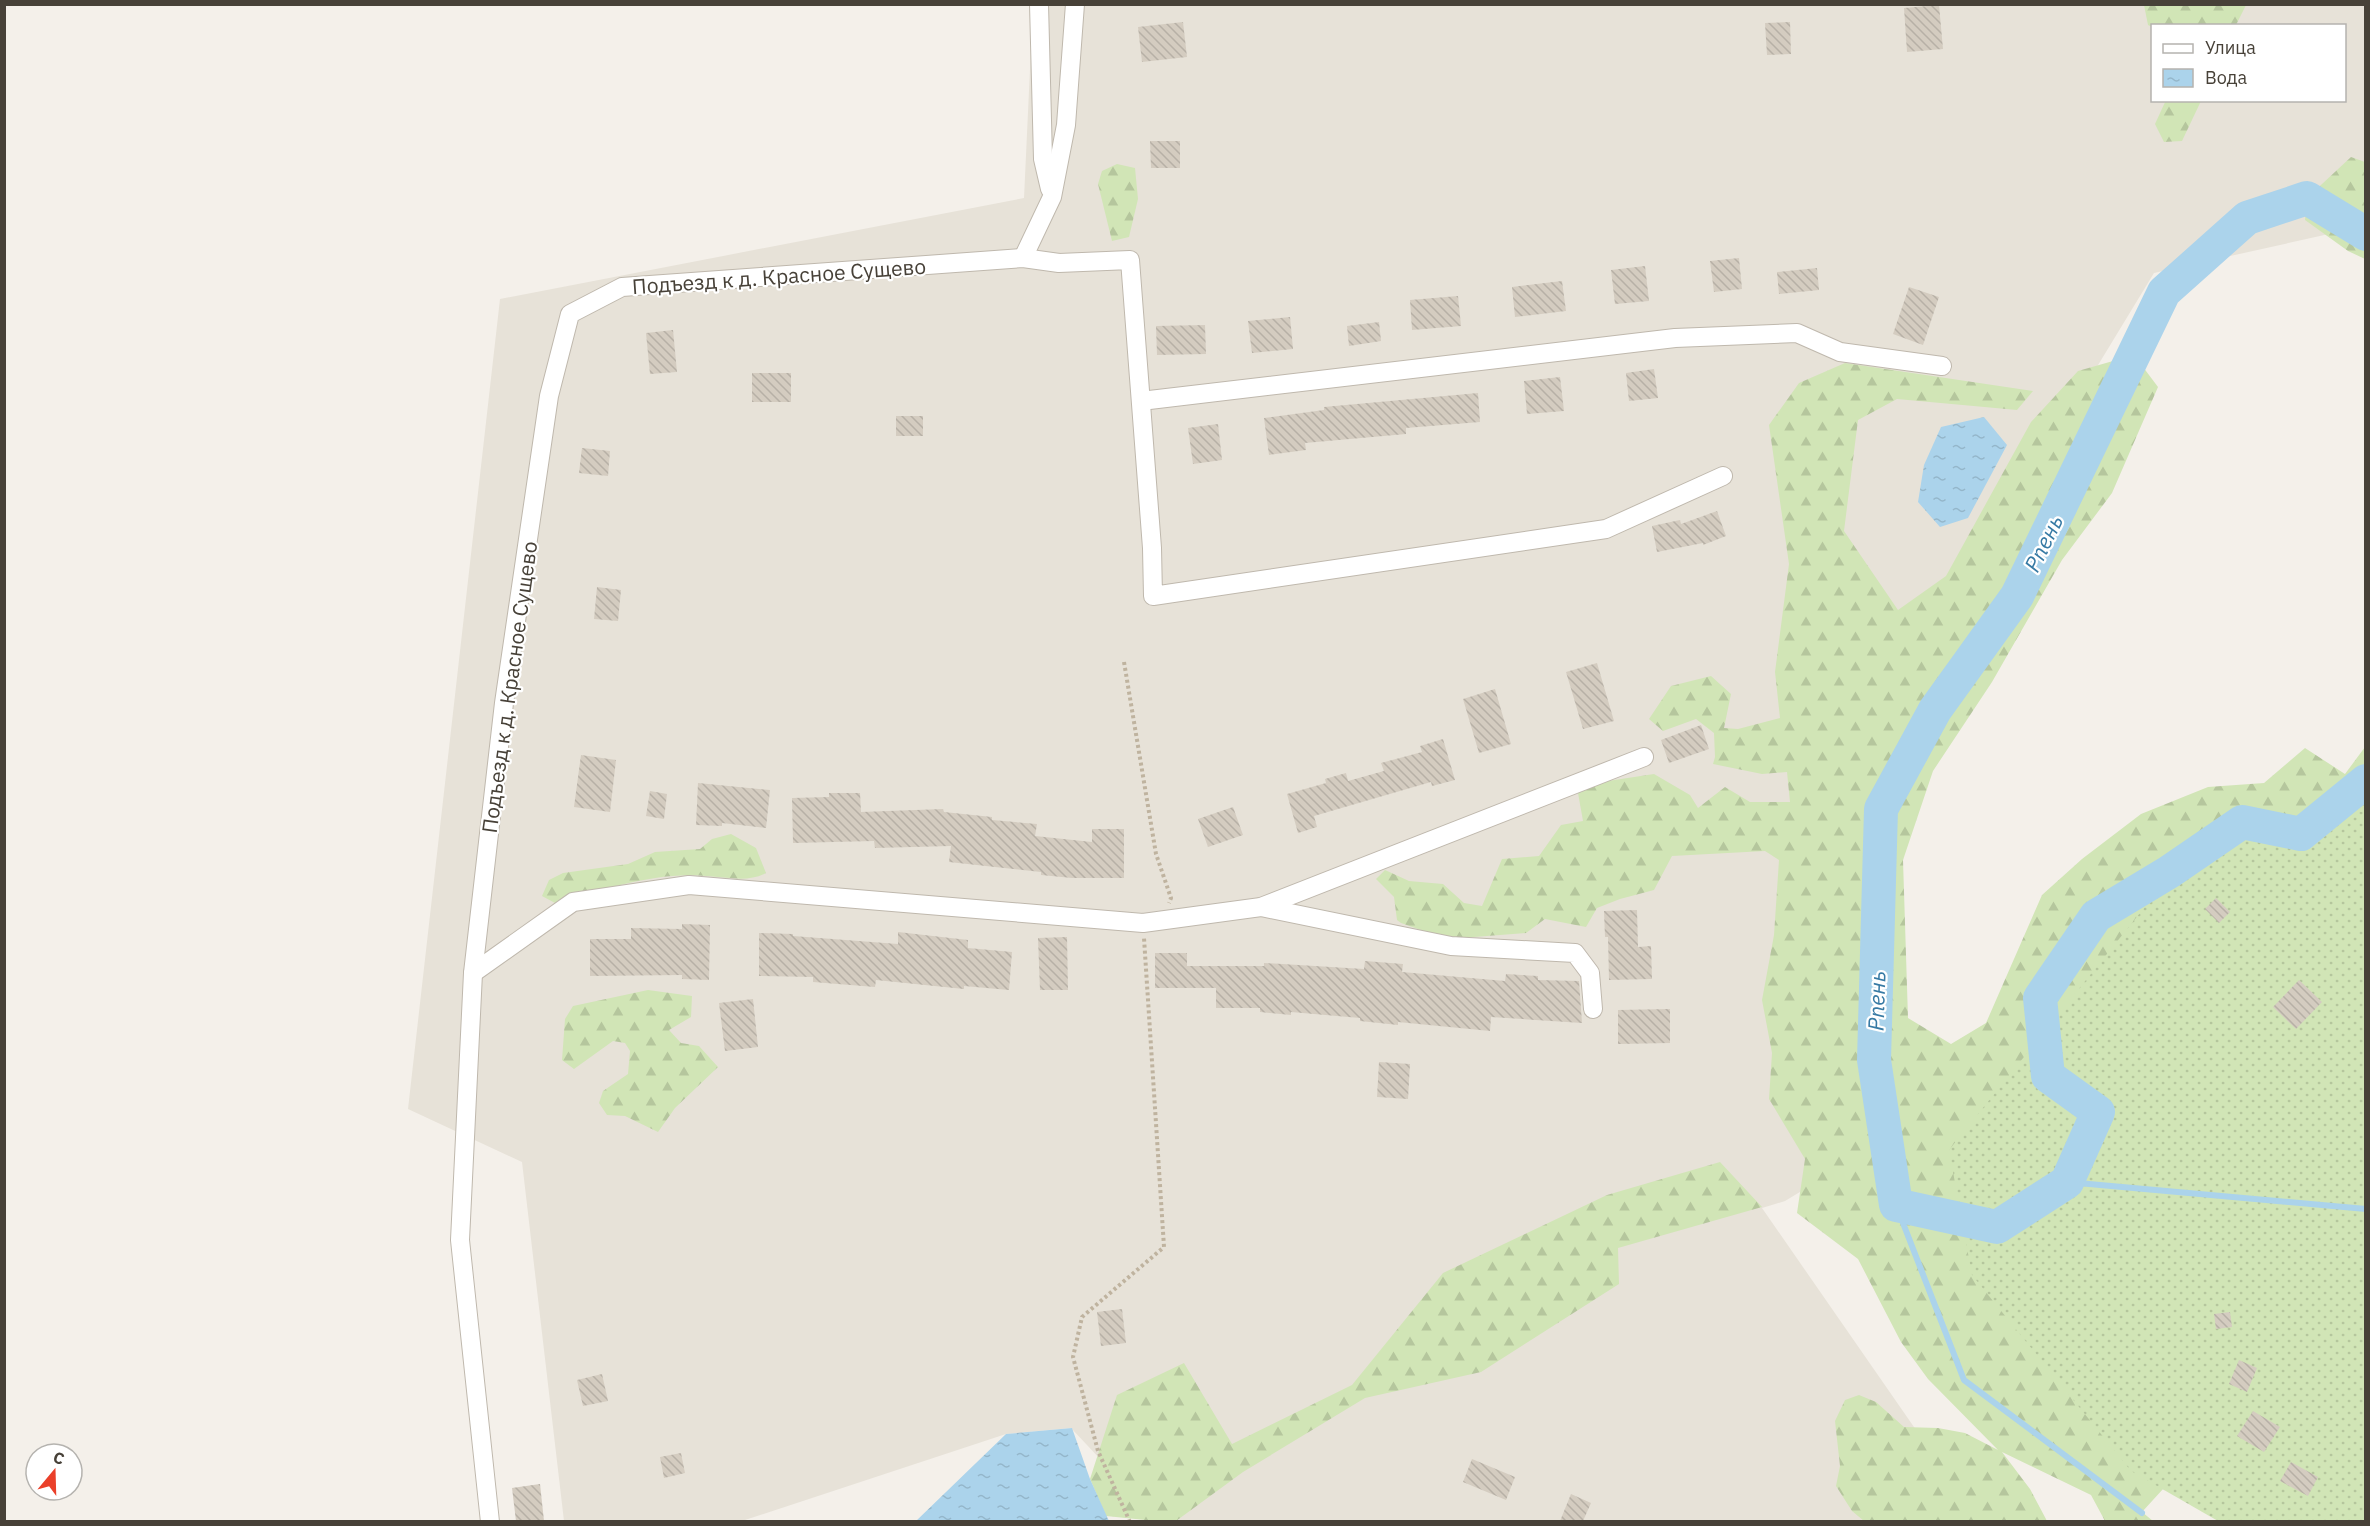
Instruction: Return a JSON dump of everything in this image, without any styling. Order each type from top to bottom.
[{"type":"street","points":[[1039,4],[1043,159],[1052,197]]},
{"type":"street","points":[[1075,4],[1065,125],[1052,197],[1023,258],[1059,263],[1130,260],[1152,548],[1152,596],[1606,529],[1723,476]]},
{"type":"street","name":"Подъезд к д. Красное Сущево","points":[[490,1521],[460,1240],[473,973],[504,704],[542,443],[549,396],[570,314],[622,288],[1023,258]]},
{"type":"street","points":[[1141,401],[1675,338],[1797,333],[1840,352],[1942,366]]},
{"type":"street","points":[[473,973],[573,902],[689,885],[1151,921],[1261,907],[1644,757]]},
{"type":"street","points":[[1261,907],[1451,946],[1575,953],[1590,973],[1593,1009]]},
{"type":"path","points":[[1124,662],[1156,854],[1171,898],[1151,921],[1164,1247],[1082,1317],[1073,1357],[1098,1451],[1130,1521]]},
{"type":"shaded area","points":[[1033,5],[2365,5],[2365,226],[2154,273],[1976,566],[1824,859],[1843,1166],[1785,1201],[1762,1208],[1923,1440],[2045,1521],[1145,1521],[1133,1494],[1071,1428],[1006,1434],[742,1521],[564,1521],[522,1162],[408,1109],[500,299],[1024,198]]},
{"type":"green space","points":[[2144,4],[2246,5],[2236,24],[2148,25]]},
{"type":"green space","points":[[2165,102],[2201,102],[2182,141],[2164,142],[2155,124]]},
{"type":"green space","points":[[2351,157],[2365,162],[2365,259],[2348,251],[2305,220],[2307,198]]},
{"type":"green space","points":[[1117,164],[1135,168],[1138,199],[1129,237],[1112,241],[1098,184],[1102,171]]},
{"type":"green space","points":[[2134,355],[2158,387],[2112,493],[2062,560],[1992,682],[1933,771],[1903,860],[1908,1018],[1951,1044],[1986,1023],[2042,895],[2082,859],[2141,814],[2208,787],[2264,783],[2305,748],[2345,774],[2365,747],[2365,842],[2185,1465],[2142,1512],[2153,1521],[2105,1521],[2091,1495],[2002,1452],[2030,1489],[2047,1521],[1864,1521],[1852,1511],[1836,1486],[1840,1466],[1835,1421],[1845,1400],[1859,1395],[1876,1402],[1904,1427],[1938,1428],[1965,1433],[1998,1450],[1928,1379],[1901,1342],[1858,1259],[1797,1213],[1805,1159],[1769,1099],[1772,1053],[1762,1000],[1774,935],[1779,860],[1765,851],[1672,856],[1654,890],[1597,908],[1586,927],[1545,919],[1526,933],[1461,938],[1432,934],[1401,923],[1397,920],[1394,897],[1376,879],[1385,870],[1409,881],[1443,884],[1464,903],[1482,906],[1502,859],[1539,856],[1561,825],[1583,821],[1578,793],[1588,784],[1654,774],[1690,795],[1698,808],[1725,787],[1750,802],[1790,802],[1787,772],[1762,774],[1713,764],[1714,733],[1696,719],[1663,731],[1649,719],[1671,686],[1711,676],[1731,694],[1724,728],[1738,729],[1780,718],[1775,672],[1789,564],[1769,425],[1799,383],[1845,363],[2033,391],[2017,410],[1897,399],[1858,420],[1844,531],[1898,610],[1946,576],[2031,422],[2078,371]]},
{"type":"green space","points":[[2365,811],[2365,1521],[2218,1521],[2131,1471],[1972,1275],[1949,1150],[2198,841]]},
{"type":"green space","points":[[731,834],[756,848],[766,873],[745,879],[668,876],[611,887],[555,903],[542,896],[549,880],[563,873],[628,864],[655,852],[700,849],[712,839]]},
{"type":"green space","points":[[648,990],[692,996],[691,1017],[669,1030],[681,1043],[699,1046],[718,1067],[675,1108],[658,1132],[625,1116],[607,1115],[599,1103],[603,1091],[628,1074],[630,1051],[625,1043],[613,1041],[574,1069],[562,1060],[565,1019],[573,1006]]},
{"type":"green space","points":[[1720,1162],[1762,1207],[1618,1248],[1619,1284],[1481,1372],[1365,1398],[1243,1472],[1176,1521],[1106,1516],[1090,1479],[1117,1395],[1184,1363],[1232,1444],[1352,1385],[1443,1273],[1607,1195]]},
{"type":"water","points":[[1984,417],[2007,445],[1968,518],[1940,527],[1918,502],[1924,465],[1941,427]]},
{"type":"water","points":[[1072,1428],[1090,1479],[1109,1521],[916,1521],[1006,1434]]},
{"type":"building","points":[[1939,5],[1943,49],[1907,52],[1904,8]]},
{"type":"building","points":[[1183,22],[1187,57],[1142,62],[1138,27]]},
{"type":"building","points":[[1790,22],[1791,54],[1767,55],[1765,23]]},
{"type":"building","points":[[1150,141],[1180,141],[1180,168],[1151,168]]},
{"type":"building","points":[[1739,258],[1742,289],[1714,292],[1710,261]]},
{"type":"building","points":[[1645,266],[1649,301],[1615,304],[1611,270]]},
{"type":"building","points":[[1817,268],[1819,290],[1779,294],[1777,272]]},
{"type":"building","points":[[1562,281],[1566,311],[1515,317],[1512,287]]},
{"type":"building","points":[[1909,287],[1939,297],[1923,345],[1893,334]]},
{"type":"building","points":[[1458,296],[1461,326],[1412,330],[1410,300]]},
{"type":"building","points":[[1290,317],[1293,349],[1252,353],[1248,321]]},
{"type":"building","points":[[1379,322],[1381,341],[1349,346],[1347,326]]},
{"type":"building","points":[[1205,325],[1206,354],[1157,355],[1156,326]]},
{"type":"building","points":[[673,330],[677,372],[650,374],[646,333]]},
{"type":"building","points":[[1654,369],[1658,398],[1629,401],[1626,373]]},
{"type":"building","points":[[752,373],[791,373],[791,402],[752,402]]},
{"type":"building","points":[[1560,377],[1564,411],[1527,414],[1524,381]]},
{"type":"building","points":[[1478,393],[1480,422],[1406,428],[1406,434],[1305,443],[1306,450],[1269,455],[1264,418],[1324,410],[1324,407]]},
{"type":"building","points":[[896,416],[923,416],[923,436],[896,436]]},
{"type":"building","points":[[1218,424],[1222,460],[1193,464],[1188,428]]},
{"type":"building","points":[[582,448],[610,451],[608,476],[579,473]]},
{"type":"building","points":[[1717,511],[1726,536],[1703,545],[1703,543],[1657,552],[1652,526],[1680,520],[1681,524]]},
{"type":"building","points":[[597,587],[621,590],[618,621],[594,619]]},
{"type":"building","points":[[1597,663],[1614,721],[1583,729],[1566,672]]},
{"type":"building","points":[[1495,689],[1511,744],[1479,753],[1463,699]]},
{"type":"building","points":[[1701,725],[1709,749],[1669,763],[1661,740]]},
{"type":"building","points":[[1443,739],[1455,780],[1432,786],[1431,782],[1314,816],[1317,827],[1298,833],[1287,794],[1326,783],[1325,779],[1346,773],[1348,781],[1384,771],[1381,763],[1422,752],[1420,746]]},
{"type":"building","points":[[581,755],[616,760],[610,812],[574,807]]},
{"type":"building","points":[[698,783],[770,790],[766,828],[722,823],[722,826],[696,825]]},
{"type":"building","points":[[650,791],[667,794],[664,819],[646,816]]},
{"type":"building","points":[[829,793],[860,793],[861,812],[943,809],[944,812],[992,817],[992,820],[1037,824],[1035,836],[1092,842],[1092,829],[1124,829],[1124,878],[1072,878],[1041,875],[1041,872],[949,862],[951,846],[875,848],[874,841],[793,843],[792,798],[829,797]]},
{"type":"building","points":[[1233,807],[1243,835],[1208,847],[1198,819]]},
{"type":"building","points":[[2216,898],[2230,912],[2219,923],[2205,909]]},
{"type":"building","points":[[1637,910],[1638,947],[1651,946],[1652,979],[1609,980],[1608,937],[1605,937],[1604,911]]},
{"type":"building","points":[[682,924],[710,925],[709,980],[682,979],[682,975],[590,976],[590,939],[631,939],[631,928],[682,929]]},
{"type":"building","points":[[898,932],[968,940],[968,948],[1012,952],[1009,990],[964,986],[964,989],[876,980],[875,987],[813,982],[813,977],[759,976],[759,933],[898,944]]},
{"type":"building","points":[[1067,937],[1068,990],[1040,990],[1038,938]]},
{"type":"building","points":[[1155,953],[1187,953],[1187,966],[1264,966],[1264,963],[1364,969],[1365,961],[1403,964],[1402,972],[1505,981],[1506,974],[1538,976],[1538,980],[1579,981],[1582,1023],[1491,1017],[1490,1031],[1398,1022],[1398,1025],[1360,1021],[1360,1018],[1291,1012],[1291,1015],[1260,1012],[1260,1008],[1216,1008],[1216,988],[1155,988]]},
{"type":"building","points":[[2299,980],[2322,1002],[2296,1029],[2273,1007]]},
{"type":"building","points":[[753,999],[758,1047],[725,1051],[719,1003]]},
{"type":"building","points":[[1670,1009],[1670,1043],[1618,1044],[1618,1010]]},
{"type":"building","points":[[1379,1062],[1410,1064],[1408,1099],[1377,1097]]},
{"type":"building","points":[[1122,1309],[1126,1343],[1101,1346],[1097,1312]]},
{"type":"building","points":[[2230,1312],[2232,1327],[2216,1329],[2214,1314]]},
{"type":"building","points":[[2239,1360],[2257,1368],[2247,1392],[2229,1384]]},
{"type":"building","points":[[602,1374],[608,1401],[583,1406],[577,1380]]},
{"type":"building","points":[[2253,1411],[2280,1427],[2264,1452],[2237,1436]]},
{"type":"building","points":[[681,1453],[685,1473],[664,1478],[660,1457]]},
{"type":"building","points":[[1472,1459],[1515,1477],[1506,1500],[1463,1482]]},
{"type":"building","points":[[2291,1462],[2318,1477],[2308,1496],[2280,1481]]},
{"type":"building","points":[[540,1484],[544,1521],[516,1521],[512,1488]]},
{"type":"building","points":[[1571,1494],[1591,1503],[1583,1521],[1560,1521]]},
{"type":"waterway","name":"Рпень","points":[[2366,234],[2307,198],[2247,218],[2164,292],[2017,596],[1935,710],[1881,809],[1874,1060],[1896,1205],[1997,1227],[2067,1182],[2098,1112],[2048,1076],[2040,998],[2096,916],[2169,872],[2242,822],[2301,834],[2366,781]]},
{"type":"waterway","points":[[2067,1182],[2366,1209]]},
{"type":"waterway","points":[[1896,1205],[1964,1380],[2142,1513]]}]
